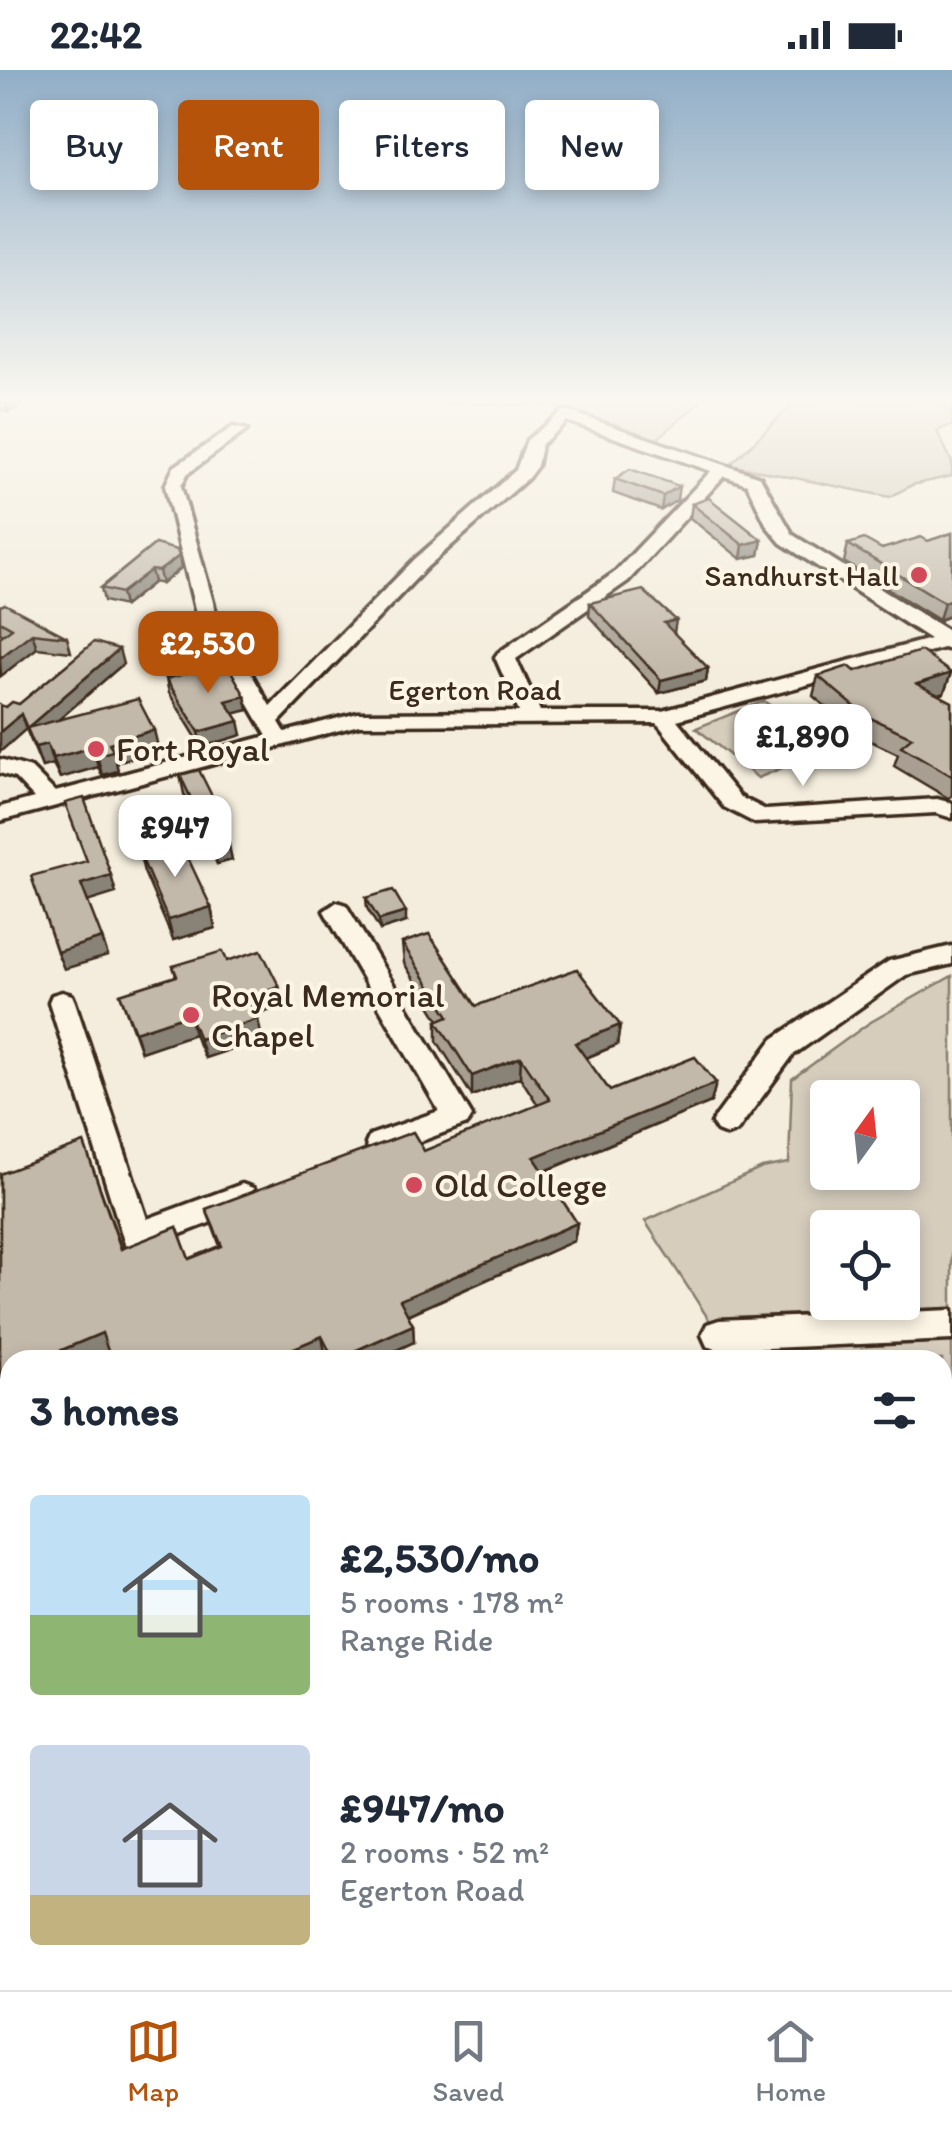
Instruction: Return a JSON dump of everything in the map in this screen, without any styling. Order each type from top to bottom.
[{"type":"street","points":[[174,492],[206,612],[273,730],[421,564],[502,492]]},
{"type":"street","points":[[533,720],[505,657],[621,577],[702,492]]},
{"type":"street","points":[[759,492],[787,540],[949,641]]},
{"type":"street","name":"Egerton Road","points":[[0,814],[273,730],[358,720],[663,718],[949,641]]},
{"type":"street","points":[[663,718],[732,802],[763,818],[938,806],[952,811]]},
{"type":"street","points":[[0,766],[23,773],[49,800]]},
{"type":"street","points":[[337,911],[457,1116],[350,1156]]},
{"type":"street","points":[[727,1123],[783,1046],[898,968],[952,955]]},
{"type":"street","points":[[62,1002],[137,1236],[262,1190]]},
{"type":"street","points":[[719,1335],[952,1325]]},
{"type":"shaded area","points":[[863,492],[900,492],[890,497]]},
{"type":"shaded area","points":[[764,701],[827,749],[758,778],[696,728]]},
{"type":"shaded area","points":[[952,976],[952,1350],[729,1350],[645,1221],[762,1168],[789,1163],[792,1079],[869,1023]]},
{"type":"building","points":[[709,498],[762,540],[743,545],[692,504]]},
{"type":"building","points":[[952,533],[952,599],[944,602],[848,544],[864,539],[882,549],[921,537],[928,541]]},
{"type":"building","points":[[155,544],[177,550],[179,556],[159,571],[151,570],[121,593],[101,588]]},
{"type":"building","points":[[643,590],[676,620],[664,623],[708,668],[661,680],[590,603]]},
{"type":"building","points":[[5,604],[67,637],[32,633],[0,658],[0,637],[12,628],[0,621],[0,606]]},
{"type":"building","points":[[94,642],[119,649],[27,728],[21,714],[0,732],[0,705],[19,704]]},
{"type":"building","points":[[921,651],[951,673],[917,684],[952,702],[952,776],[901,746],[912,737],[866,716],[818,676],[849,666],[855,671]]},
{"type":"building","points":[[226,662],[245,696],[226,701],[239,721],[199,732],[166,679]]},
{"type":"building","points":[[138,699],[154,730],[109,743],[113,751],[97,755],[93,747],[53,758],[47,744],[35,747],[27,728]]},
{"type":"building","points":[[199,770],[213,798],[208,800],[228,840],[213,845],[180,775]]},
{"type":"building","points":[[84,798],[111,875],[81,884],[102,938],[57,952],[31,876],[87,861],[65,803]]},
{"type":"building","points":[[180,841],[211,907],[168,920],[139,852]]},
{"type":"building","points":[[393,890],[406,912],[379,920],[366,898]]},
{"type":"building","name":"Old College","points":[[429,934],[476,1006],[577,969],[620,1025],[575,1043],[610,1091],[695,1057],[716,1083],[534,1157],[577,1223],[400,1300],[413,1325],[357,1350],[329,1350],[322,1336],[289,1350],[108,1350],[102,1333],[62,1350],[0,1350],[0,1174],[84,1143],[121,1249],[177,1227],[189,1259],[222,1246],[206,1209],[413,1132],[424,1151],[550,1100],[521,1057],[472,1076],[437,1021],[449,1016],[402,943]]},
{"type":"building","name":"Royal Memorial Chapel","points":[[261,950],[279,986],[247,996],[258,1019],[199,1039],[189,1014],[135,1032],[120,994],[177,976],[173,966],[223,951],[227,961]]},
{"type":"place","name":"Sandhurst Hall","points":[[919,575]]},
{"type":"place","name":"Fort Royal","points":[[96,749]]},
{"type":"place","name":"Royal Memorial Chapel","points":[[191,1015]]},
{"type":"place","name":"Old College","points":[[414,1185]]}]
